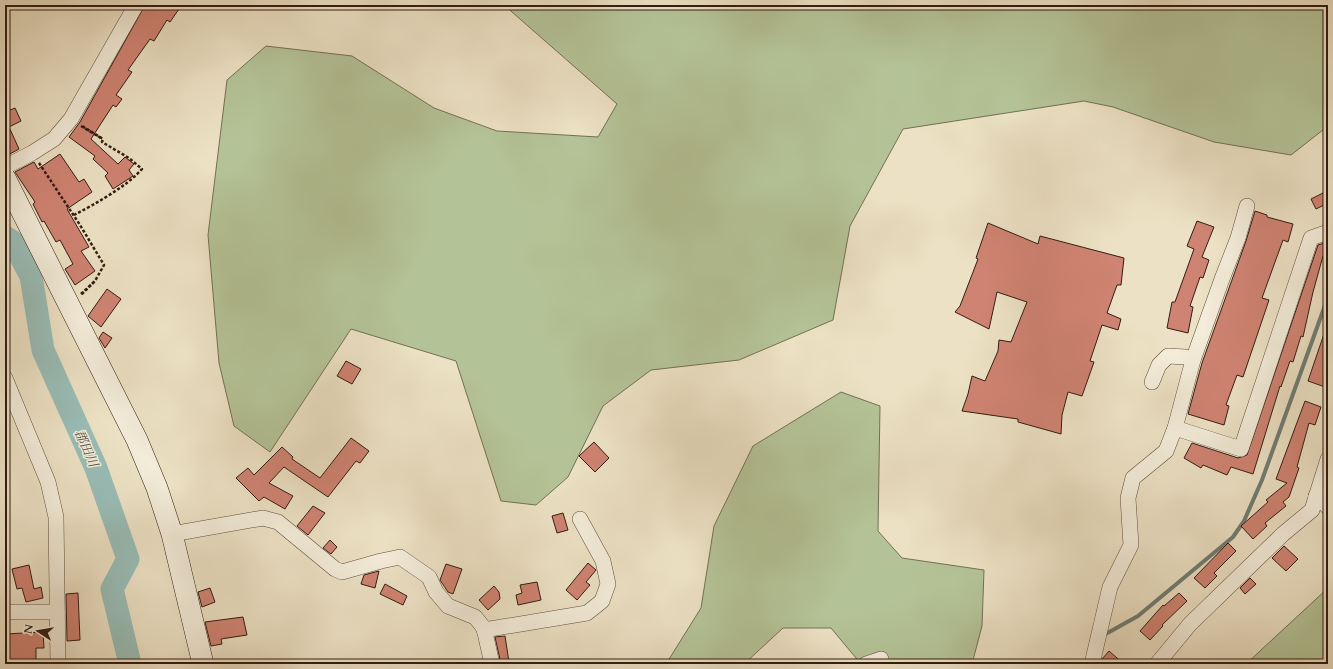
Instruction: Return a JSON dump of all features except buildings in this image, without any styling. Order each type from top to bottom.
[{"type":"street","points":[[5,166],[32,153],[54,139],[71,119],[136,5]]},
{"type":"street","points":[[5,178],[70,304],[137,440],[157,488],[172,534],[203,664]]},
{"type":"street","points":[[1092,664],[1110,587],[1131,545],[1128,498],[1133,478],[1166,451],[1175,428],[1193,360],[1234,249],[1247,206]]},
{"type":"street","points":[[1175,428],[1241,449],[1311,238],[1328,232]]},
{"type":"street","points":[[1152,382],[1159,365],[1168,356],[1185,357],[1193,360]]},
{"type":"street","points":[[7,385],[48,482],[56,517],[58,664]]},
{"type":"street","points":[[1157,664],[1190,624],[1283,534],[1312,510],[1328,459]]},
{"type":"street","points":[[1316,496],[1328,507]]},
{"type":"street","points":[[172,534],[263,518],[278,522],[335,569],[342,572],[400,557],[429,577],[436,592],[448,606],[475,617],[484,630],[492,664]]},
{"type":"street","points":[[484,630],[587,613],[602,601],[608,584],[603,561],[580,519]]},
{"type":"street","points":[[5,612],[57,612]]},
{"type":"street","points":[[866,664],[880,659]]},
{"type":"path","points":[[71,119],[103,139],[102,142],[129,158],[142,169],[135,177],[99,201],[74,215]]},
{"type":"path","points":[[32,153],[74,215],[104,265],[95,281],[70,304]]},
{"type":"green space","points":[[504,5],[1328,5],[1328,126],[1291,155],[1214,142],[1113,107],[1084,101],[903,129],[850,226],[833,320],[739,360],[651,370],[603,406],[568,477],[536,505],[501,501],[456,361],[351,329],[270,452],[234,426],[219,363],[208,235],[227,80],[266,46],[352,56],[434,108],[497,131],[598,137],[617,104]]},
{"type":"green space","points":[[841,392],[880,406],[878,531],[902,558],[984,570],[982,626],[972,664],[861,664],[831,628],[783,628],[744,664],[666,664],[701,608],[714,526],[753,446]]},
{"type":"green space","points":[[1328,588],[1328,664],[1246,664]]},
{"type":"waterway","name":"郡田川","points":[[5,237],[13,242],[31,276],[43,350],[96,468],[128,559],[112,589],[130,664]]},
{"type":"waterway","points":[[1102,636],[1138,616],[1233,537],[1244,521],[1262,480],[1328,297]]}]
